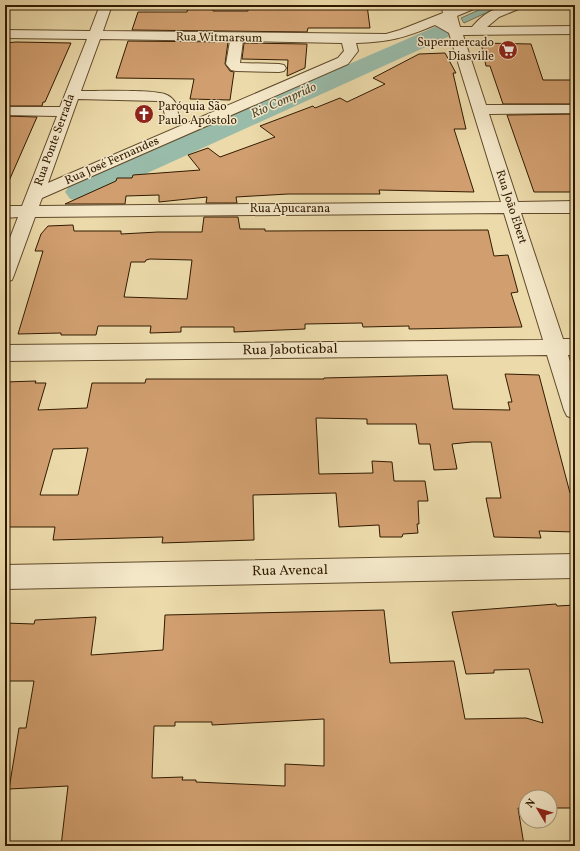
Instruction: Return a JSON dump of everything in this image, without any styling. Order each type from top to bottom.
[{"type":"street","name":"Rua Ponte Serrada","points":[[5,275],[106,5]]},
{"type":"street","points":[[450,17],[472,5]]},
{"type":"street","points":[[476,31],[484,20],[490,16],[517,5]]},
{"type":"street","name":"Rua Witmarsum","points":[[5,34],[94,36],[236,43],[386,38],[430,24],[448,27],[450,17],[476,31],[575,30]]},
{"type":"street","name":"Rua João Ebert","points":[[450,17],[511,208],[565,347],[575,410]]},
{"type":"street","name":"Rua José Fernandes","points":[[35,195],[343,60],[351,51],[348,39]]},
{"type":"street","points":[[131,47],[236,43],[233,64],[236,67],[278,68]]},
{"type":"street","points":[[72,95],[161,97],[167,100],[171,105],[171,115]]},
{"type":"street","points":[[480,110],[575,109]]},
{"type":"street","points":[[5,111],[66,112]]},
{"type":"street","name":"Rua Apucarana","points":[[5,212],[575,207]]},
{"type":"street","name":"Rua Jaboticabal","points":[[5,353],[565,347]]},
{"type":"street","name":"Rua Avencal","points":[[5,577],[575,566]]},
{"type":"shaded area","points":[[490,5],[503,5],[464,23],[461,18]]},
{"type":"building","points":[[248,5],[367,5],[370,28],[308,28],[307,32],[132,30],[138,12],[187,12],[188,7],[213,8],[213,11],[248,11]]},
{"type":"building","points":[[128,41],[228,42],[225,64],[230,71],[234,72],[230,100],[190,99],[194,79],[116,78]]},
{"type":"building","points":[[5,43],[71,43],[42,106],[5,106]]},
{"type":"building","points":[[244,43],[307,44],[305,68],[287,76],[288,60],[242,59]]},
{"type":"building","points":[[481,43],[531,44],[543,80],[575,80],[575,104],[503,104],[490,66],[486,66]]},
{"type":"building","points":[[445,53],[456,73],[453,73],[466,129],[454,129],[474,192],[379,190],[380,194],[288,194],[236,197],[237,203],[206,203],[207,197],[159,202],[159,195],[126,196],[125,204],[65,204],[116,181],[117,178],[132,178],[133,175],[200,170],[188,155],[208,148],[220,157],[275,137],[260,126],[313,106],[315,108],[340,98],[347,102],[385,84],[373,78],[419,54]]},
{"type":"building","points":[[575,114],[575,192],[534,192],[507,115]]},
{"type":"building","points":[[5,116],[37,117],[5,190]]},
{"type":"building","points":[[204,217],[238,217],[240,229],[265,229],[265,231],[488,230],[494,256],[508,255],[518,292],[511,293],[522,327],[409,329],[409,326],[363,327],[362,323],[305,324],[305,329],[234,332],[234,327],[181,327],[181,332],[150,333],[151,326],[98,326],[96,335],[61,335],[61,333],[18,334],[43,251],[35,251],[41,234],[48,226],[73,225],[74,231],[121,231],[121,234],[202,232]],"holes":[[[150,259],[192,260],[187,299],[124,297],[131,262],[145,262],[146,260]]]},
{"type":"building","points":[[505,374],[539,375],[570,493],[575,493],[575,532],[539,531],[541,538],[494,537],[486,498],[501,498],[491,442],[452,444],[457,469],[434,470],[430,444],[419,444],[416,424],[367,424],[367,419],[316,418],[319,474],[373,473],[372,461],[392,462],[394,481],[425,481],[428,501],[418,501],[418,533],[403,534],[402,537],[380,537],[379,525],[339,527],[336,493],[253,495],[254,540],[162,543],[163,537],[53,540],[55,527],[5,527],[5,382],[36,381],[35,383],[46,383],[38,410],[87,408],[92,383],[145,383],[146,379],[324,379],[447,375],[453,409],[510,410],[508,402],[512,402]],"holes":[[[88,448],[78,495],[40,495],[53,449]]]},
{"type":"building","points":[[556,604],[557,606],[575,605],[575,808],[558,808],[558,789],[518,789],[518,829],[521,829],[524,845],[61,846],[68,786],[9,789],[19,728],[26,728],[34,681],[5,681],[5,623],[34,624],[35,620],[96,617],[91,655],[163,650],[165,615],[384,610],[390,663],[454,661],[465,719],[526,718],[543,723],[529,669],[494,670],[494,673],[466,674],[452,612]],"holes":[[[324,719],[324,766],[285,764],[285,786],[196,782],[196,780],[182,780],[183,777],[152,778],[154,726],[175,726],[175,722],[212,722],[212,725]]]},
{"type":"waterway","name":"Rio Comprido","points":[[80,192],[444,30]]},
{"type":"place","name":"Supermercado Diasville","points":[[508,50]]},
{"type":"place","name":"Paróquia São Paulo Apóstolo","points":[[144,114]]}]
